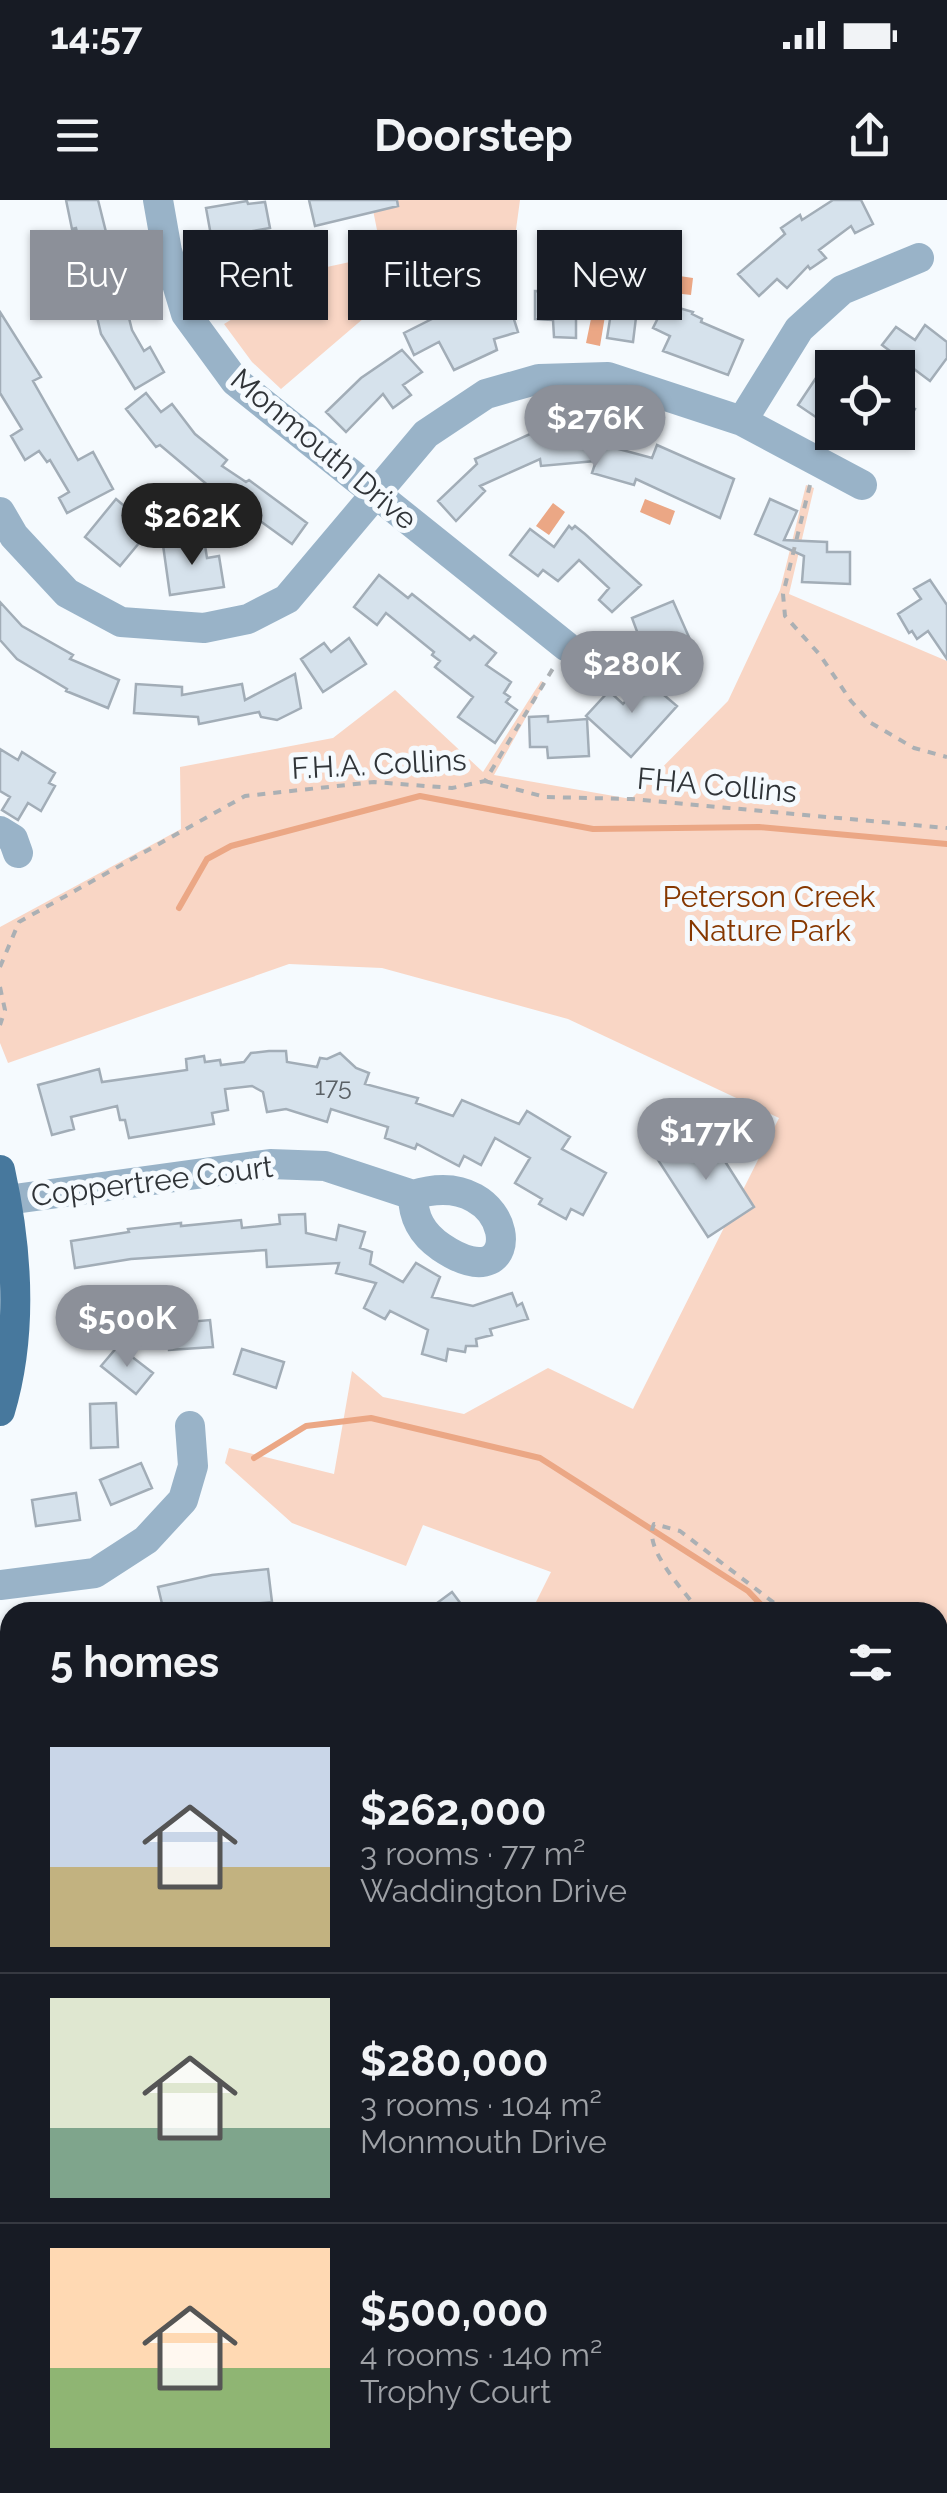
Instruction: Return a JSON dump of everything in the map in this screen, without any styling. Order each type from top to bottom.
[{"type":"main road","points":[[0,1170],[14,1273],[13,1339],[0,1411]]},
{"type":"street","name":"Monmouth Drive","points":[[158,200],[167,251],[186,314],[235,381],[566,646]]},
{"type":"street","points":[[742,421],[799,329],[842,290],[919,258]]},
{"type":"street","points":[[0,512],[14,536],[68,593],[121,622],[204,628],[248,619],[287,599],[426,434],[486,394],[539,379],[608,377],[742,421],[862,485]]},
{"type":"street","name":"Coppertree Court","points":[[7,1200],[270,1164],[325,1166],[413,1196]]},
{"type":"street","points":[[0,1585],[95,1573],[146,1540],[183,1500],[193,1466],[190,1426]]},
{"type":"path","points":[[818,462],[784,594],[786,616],[871,723],[914,748],[947,757]]},
{"type":"path","name":"F.H.A. Collins","points":[[0,967],[18,922],[246,796],[374,782],[452,788],[484,781],[566,646]]},
{"type":"path","name":"FHA Collins","points":[[484,781],[545,797],[631,799],[947,828]]},
{"type":"path","points":[[0,987],[5,1010],[0,1025]]},
{"type":"path","points":[[693,1602],[651,1546],[650,1530],[654,1524],[680,1531],[773,1602]]},
{"type":"green space","points":[[371,200],[520,200],[516,230],[377,230]]},
{"type":"green space","points":[[348,262],[348,320],[362,320],[281,389],[252,362],[224,324],[231,320],[328,320],[328,267]]},
{"type":"green space","name":"Peterson Creek Nature Park","points":[[806,485],[814,488],[789,594],[947,661],[947,1602],[536,1602],[551,1572],[423,1525],[406,1566],[292,1523],[225,1463],[229,1448],[334,1474],[352,1371],[383,1397],[464,1414],[548,1368],[633,1409],[779,1118],[568,1019],[382,968],[289,964],[8,1063],[0,1043],[0,927],[181,829],[180,767],[333,738],[395,690],[483,772],[541,681],[545,683],[494,775],[631,799],[728,701],[780,590]]},
{"type":"shaded area","points":[[682,276],[693,278],[691,295],[682,294]]},
{"type":"shaded area","points":[[591,320],[604,320],[600,346],[586,343]]},
{"type":"shaded area","points":[[645,499],[675,511],[670,525],[640,512]]},
{"type":"shaded area","points":[[553,503],[565,512],[549,535],[536,526]]},
{"type":"building","points":[[66,200],[98,200],[106,230],[72,229]]},
{"type":"building","points":[[309,200],[397,200],[398,206],[315,226]]},
{"type":"building","points":[[833,200],[861,200],[873,224],[855,233],[851,226],[819,250],[826,258],[810,269],[808,266],[787,288],[777,279],[759,296],[738,274],[785,234],[781,228]]},
{"type":"building","points":[[265,202],[270,228],[210,230],[206,208]]},
{"type":"building","points":[[682,309],[693,312],[701,322],[743,340],[728,375],[663,351],[670,336],[653,328],[657,320],[682,320]]},
{"type":"building","points":[[0,312],[41,377],[33,381],[78,460],[93,452],[113,489],[67,513],[59,498],[69,492],[50,460],[47,462],[39,451],[25,460],[11,436],[22,429],[0,393]]},
{"type":"building","points":[[98,320],[130,320],[144,351],[150,347],[164,372],[135,389],[101,334]]},
{"type":"building","points":[[430,320],[514,320],[518,332],[494,339],[497,350],[454,370],[439,342],[414,355],[404,333]]},
{"type":"building","points":[[553,320],[576,320],[576,338],[554,337]]},
{"type":"building","points":[[610,320],[636,320],[633,342],[607,338]]},
{"type":"building","points":[[925,325],[947,342],[947,358],[930,381],[915,370],[915,350],[889,350],[882,345],[896,327],[915,340]]},
{"type":"building","points":[[402,350],[422,372],[403,385],[411,395],[393,408],[383,394],[346,432],[326,412],[361,378]]},
{"type":"building","points":[[815,380],[815,416],[798,405]]},
{"type":"building","points":[[146,393],[161,412],[172,404],[195,434],[227,460],[222,466],[246,482],[249,480],[307,523],[292,544],[252,515],[248,519],[160,445],[156,447],[126,409]]},
{"type":"building","points":[[584,429],[585,440],[652,458],[657,445],[734,479],[720,518],[636,479],[634,485],[592,473],[596,461],[541,466],[540,459],[480,486],[485,491],[456,521],[438,501],[477,464],[475,459],[530,434]]},
{"type":"building","points":[[116,499],[142,521],[135,531],[144,537],[120,566],[85,537]]},
{"type":"building","points":[[770,499],[797,511],[784,540],[827,542],[827,552],[850,552],[850,584],[802,582],[804,556],[755,534]]},
{"type":"building","points":[[569,526],[585,534],[641,585],[612,612],[599,600],[609,588],[579,560],[558,581],[543,570],[538,576],[510,555],[530,529],[554,547]]},
{"type":"building","points":[[204,539],[207,558],[219,556],[224,587],[170,595],[163,545]]},
{"type":"building","points":[[379,575],[408,598],[412,594],[470,640],[474,636],[496,653],[486,665],[511,682],[504,693],[510,697],[506,702],[517,710],[495,743],[458,717],[473,697],[435,667],[440,661],[432,655],[434,652],[386,613],[377,625],[354,607]]},
{"type":"building","points":[[930,580],[947,605],[947,659],[928,631],[917,639],[898,614],[921,599],[914,589]]},
{"type":"building","points":[[673,601],[696,653],[652,672],[632,618]]},
{"type":"building","points":[[0,602],[22,626],[73,655],[70,659],[119,680],[108,708],[66,691],[17,659],[0,640]]},
{"type":"building","points":[[349,638],[366,664],[323,692],[301,659],[324,643],[331,652]]},
{"type":"building","points":[[295,674],[301,708],[277,720],[261,717],[259,712],[199,724],[198,717],[134,713],[136,684],[182,687],[182,695],[242,684],[245,700]]},
{"type":"building","points":[[645,679],[677,706],[631,757],[586,716],[609,691],[623,704]]},
{"type":"building","points":[[548,716],[548,722],[587,719],[589,756],[548,758],[547,747],[530,747],[529,717]]},
{"type":"building","points":[[0,749],[18,760],[22,752],[55,773],[49,783],[55,786],[41,811],[28,803],[18,820],[2,810],[10,797],[0,791]]},
{"type":"building","points":[[286,1051],[287,1062],[317,1067],[320,1058],[340,1053],[356,1068],[369,1073],[365,1084],[418,1098],[416,1103],[453,1116],[462,1100],[519,1124],[527,1111],[570,1137],[562,1149],[606,1173],[583,1215],[571,1209],[566,1219],[539,1204],[542,1199],[515,1183],[530,1158],[495,1138],[481,1165],[464,1156],[459,1166],[417,1144],[415,1149],[385,1138],[388,1127],[331,1109],[327,1122],[286,1109],[267,1112],[263,1092],[252,1086],[225,1089],[228,1110],[212,1113],[214,1124],[129,1138],[117,1106],[71,1117],[74,1129],[52,1135],[38,1085],[99,1069],[102,1082],[187,1070],[186,1059],[204,1056],[205,1062],[220,1060],[221,1065],[244,1062],[251,1053]]},
{"type":"building","points":[[705,1130],[754,1207],[708,1237],[658,1160]]},
{"type":"building","points":[[305,1214],[306,1233],[336,1240],[339,1225],[365,1232],[360,1248],[372,1252],[370,1264],[403,1282],[416,1263],[440,1277],[432,1297],[473,1306],[512,1293],[517,1306],[522,1303],[528,1319],[490,1329],[492,1335],[476,1339],[477,1346],[466,1346],[465,1352],[448,1349],[446,1361],[422,1354],[428,1330],[390,1311],[385,1319],[364,1308],[376,1283],[336,1273],[339,1263],[267,1267],[266,1250],[131,1259],[75,1268],[71,1241],[181,1223],[241,1220],[242,1228],[280,1224],[279,1215]]},
{"type":"building","points":[[210,1320],[213,1347],[169,1350],[166,1324]]},
{"type":"building","points":[[118,1346],[153,1373],[136,1394],[101,1366]]},
{"type":"building","points":[[242,1349],[284,1362],[276,1388],[234,1374]]},
{"type":"building","points":[[116,1403],[118,1447],[91,1448],[90,1404]]},
{"type":"building","points":[[141,1463],[152,1488],[111,1505],[100,1480]]},
{"type":"building","points":[[76,1493],[80,1520],[36,1526],[32,1500]]},
{"type":"building","points":[[268,1569],[272,1602],[162,1602],[158,1587],[212,1575]]},
{"type":"building","points":[[452,1592],[460,1602],[438,1602]]},
{"type":"waterway","points":[[179,908],[207,859],[231,846],[420,796],[593,829],[759,827],[947,844]]},
{"type":"waterway","points":[[254,1458],[306,1426],[371,1418],[540,1458],[748,1591],[758,1602]]}]
